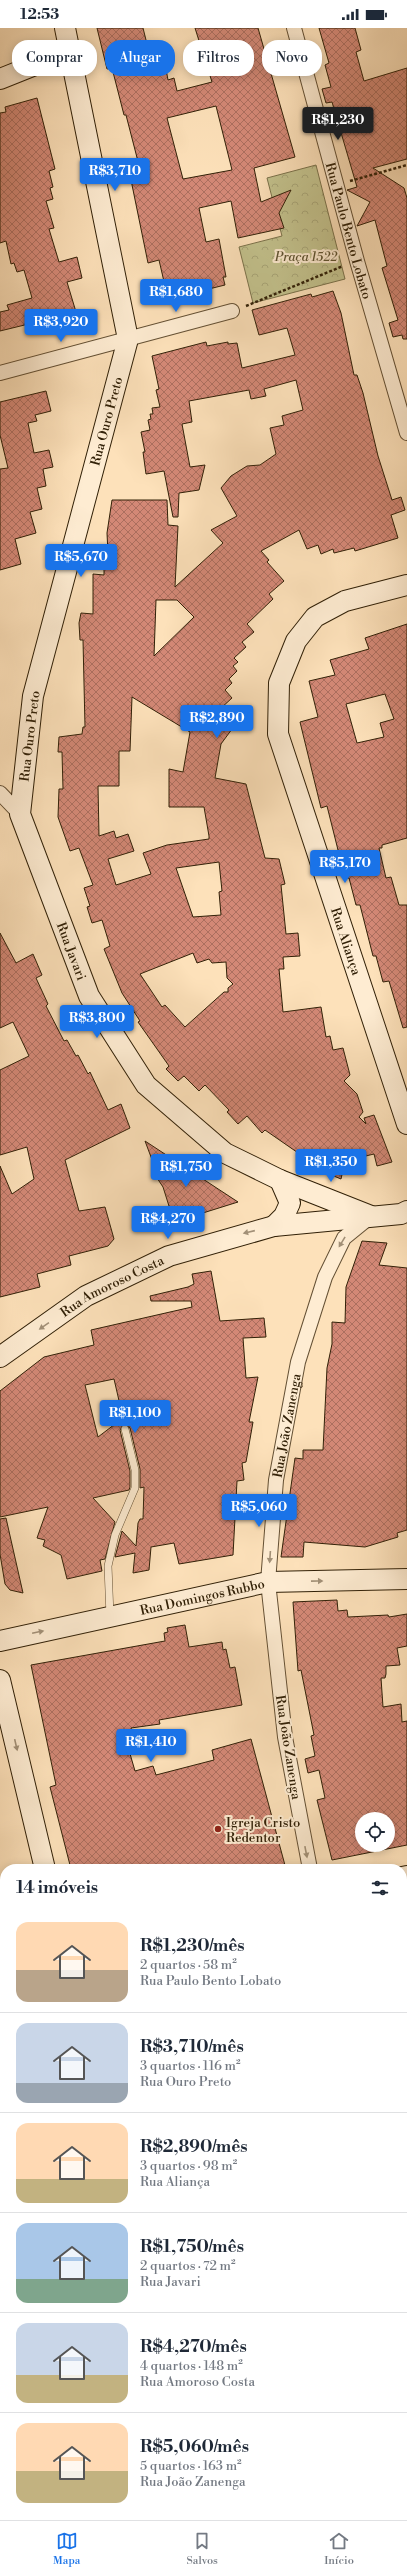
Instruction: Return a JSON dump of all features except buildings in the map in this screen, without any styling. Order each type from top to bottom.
[{"type":"street","name":"Rua Ouro Preto","points":[[65,28],[68,40]]},
{"type":"street","name":"Rua Paulo Bento Lobato","points":[[294,28],[357,261],[407,433]]},
{"type":"street","points":[[0,80],[12,75]]},
{"type":"street","name":"Rua Ouro Preto","points":[[20,814],[33,696],[128,339],[75,76]]},
{"type":"street","points":[[0,373],[232,311]]},
{"type":"street","name":"Rua Aliança","points":[[407,585],[345,601],[315,617],[296,641],[279,683],[278,734],[407,1124]]},
{"type":"street","name":"Rua Javari","points":[[0,793],[20,814],[89,996],[146,1085],[225,1153],[280,1180],[371,1216]]},
{"type":"street","points":[[274,1226],[288,1210],[290,1203],[280,1180]]},
{"type":"street","name":"Rua Amoroso Costa","points":[[0,1357],[86,1296],[169,1256],[274,1226],[405,1213]]},
{"type":"street","name":"Rua João Zanenga","points":[[309,1864],[285,1737],[268,1582],[276,1480],[298,1362],[325,1277],[344,1238],[371,1216]]},
{"type":"street","name":"Rua Domingos Rubbo","points":[[0,1640],[268,1582],[407,1579]]},
{"type":"street","points":[[0,1680],[44,1864]]},
{"type":"lane","points":[[110,1616],[108,1566],[115,1535],[135,1488],[135,1470],[125,1429]]},
{"type":"path","points":[[336,184],[407,165]]},
{"type":"path","points":[[232,311],[357,261]]},
{"type":"green space","name":"Praça 1522","points":[[316,165],[345,279],[253,303],[239,247],[282,236],[267,178]]},
{"type":"place","name":"Igreja Cristo Redentor","points":[[218,1829]]}]
